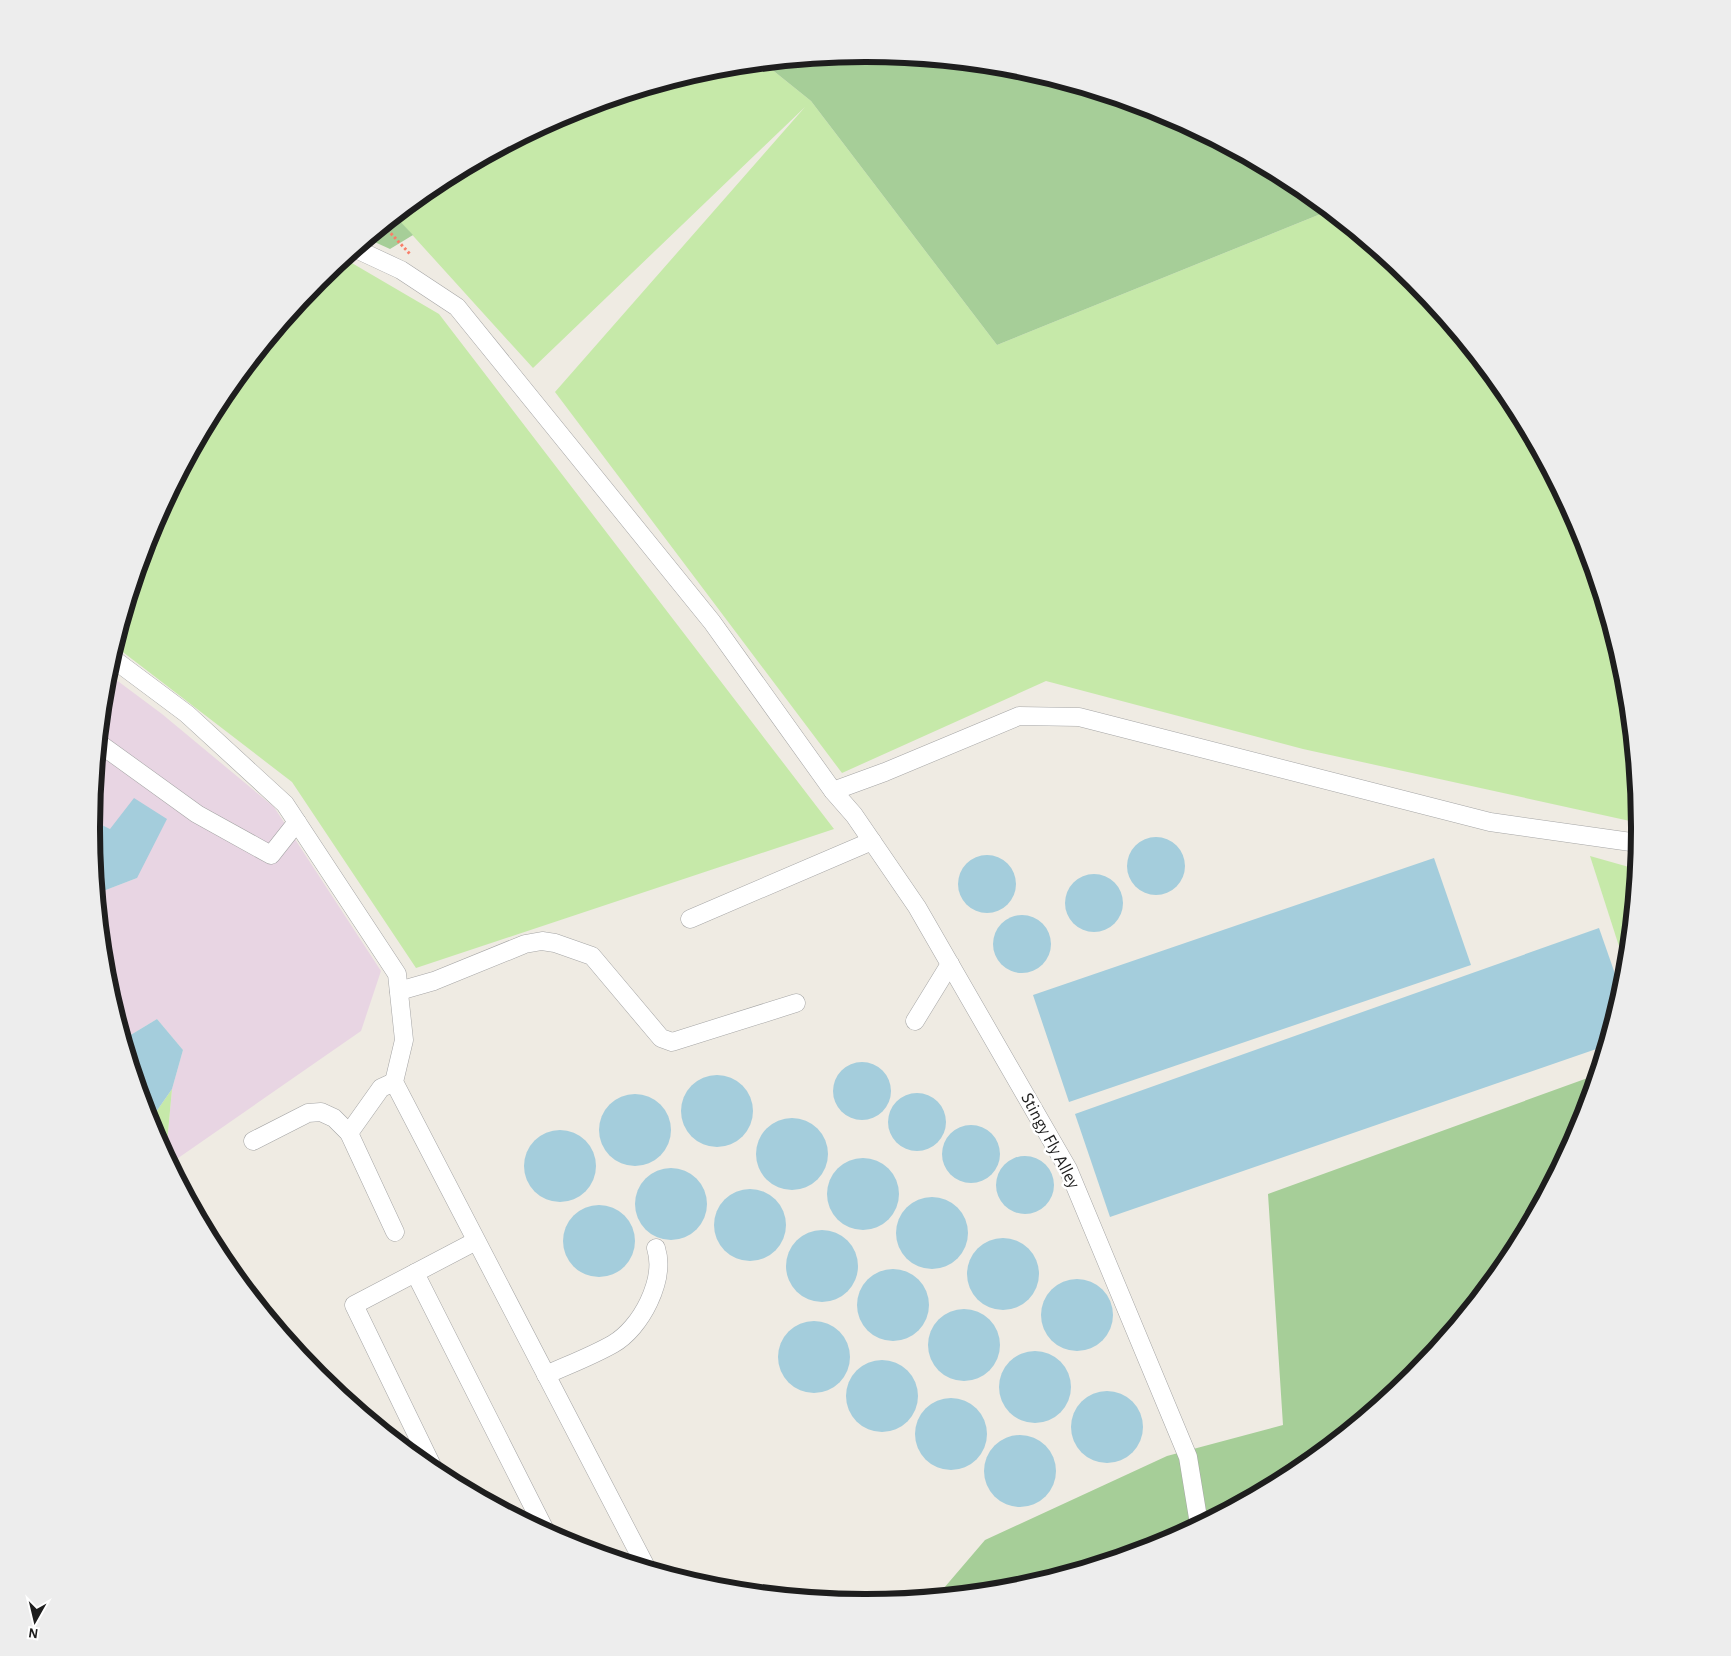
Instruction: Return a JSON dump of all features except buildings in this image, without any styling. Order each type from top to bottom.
[{"type":"lane","name":"Stingy Fly Alley","points":[[362,252],[402,270],[457,307],[712,622],[833,791],[854,815],[917,907],[1068,1169],[1188,1457],[1198,1518]]},
{"type":"lane","points":[[119,663],[187,714],[285,804],[397,974],[404,1040],[394,1082],[642,1560]]},
{"type":"lane","points":[[833,791],[885,772],[1019,716],[1079,717],[1490,822],[1630,842]]},
{"type":"lane","points":[[105,748],[197,814],[271,855],[297,822]]},
{"type":"lane","points":[[690,918],[872,841]]},
{"type":"lane","points":[[399,991],[434,981],[525,944],[542,941],[555,943],[592,956],[661,1038],[672,1042],[796,1003]]},
{"type":"lane","points":[[915,1021],[950,964]]},
{"type":"lane","points":[[349,1133],[381,1088],[394,1082]]},
{"type":"lane","points":[[253,1141],[308,1114],[321,1112],[334,1118],[349,1133],[395,1232]]},
{"type":"lane","points":[[426,1454],[354,1305],[476,1241]]},
{"type":"lane","points":[[546,1375],[614,1344],[640,1318],[653,1291],[658,1267],[656,1248]]},
{"type":"lane","points":[[415,1273],[540,1521]]},
{"type":"shaded area","points":[[115,679],[162,714],[274,807],[381,971],[361,1031],[176,1160],[167,1141],[172,1089],[183,1050],[157,1019],[129,1036],[115,977],[103,891],[137,878],[110,829],[100,824],[107,728]]},
{"type":"green space","points":[[866,62],[916,64],[1015,77],[1112,103],[1204,141],[1248,165],[1322,214],[997,345],[811,101],[771,69]]},
{"type":"green space","points":[[771,69],[811,101],[997,345],[1322,214],[1370,252],[1441,323],[1473,362],[1502,403],[1552,489],[1573,535],[1605,630],[1624,728],[1631,821],[1303,749],[1046,681],[842,773],[555,392],[805,107],[533,368],[399,221],[483,165],[527,141],[619,103],[716,77]]},
{"type":"green space","points":[[399,221],[413,235],[390,249],[374,242]]},
{"type":"green space","points":[[350,262],[439,314],[834,829],[416,968],[292,782],[121,651],[141,582],[158,535],[179,489],[203,445],[229,403],[258,362],[290,323]]},
{"type":"green space","points":[[1590,856],[1629,867],[1620,950]]},
{"type":"green space","points":[[1589,1078],[1573,1121],[1552,1167],[1502,1253],[1473,1294],[1441,1333],[1407,1369],[1370,1404],[1332,1435],[1248,1491],[1204,1515],[1158,1535],[1112,1553],[1064,1567],[1015,1579],[943,1589],[985,1540],[1167,1456],[1283,1425],[1268,1194]]},
{"type":"green space","points":[[172,1089],[167,1141],[158,1121],[155,1113]]},
{"type":"water","points":[[134,798],[167,819],[137,878],[103,891],[100,824],[110,829]]},
{"type":"water","points":[[1156,837],[1172,842],[1180,850],[1185,866],[1180,882],[1172,890],[1156,895],[1140,890],[1132,882],[1127,866],[1132,850],[1140,842]]},
{"type":"water","points":[[987,855],[1003,860],[1011,868],[1016,884],[1011,900],[1003,908],[987,913],[971,908],[963,900],[958,884],[963,868],[971,860]]},
{"type":"water","points":[[1434,858],[1471,965],[1069,1102],[1033,995]]},
{"type":"water","points":[[1094,874],[1110,879],[1118,887],[1123,903],[1118,919],[1110,927],[1094,932],[1078,927],[1070,919],[1065,903],[1070,887],[1078,879]]},
{"type":"water","points":[[1022,915],[1038,920],[1046,928],[1051,944],[1046,960],[1038,968],[1022,973],[1006,968],[998,960],[993,944],[998,928],[1006,920]]},
{"type":"water","points":[[1599,928],[1616,977],[1598,1048],[1110,1217],[1075,1114]]},
{"type":"water","points":[[157,1019],[183,1050],[172,1089],[155,1113],[141,1074],[129,1036]]},
{"type":"water","points":[[862,1062],[878,1067],[886,1075],[891,1091],[886,1107],[878,1115],[862,1120],[846,1115],[838,1107],[833,1091],[838,1075],[846,1067]]},
{"type":"water","points":[[717,1075],[737,1081],[747,1091],[753,1111],[747,1131],[737,1141],[717,1147],[697,1141],[687,1131],[681,1111],[687,1091],[697,1081]]},
{"type":"water","points":[[917,1093],[933,1098],[941,1106],[946,1122],[941,1138],[933,1146],[917,1151],[901,1146],[893,1138],[888,1122],[893,1106],[901,1098]]},
{"type":"water","points":[[635,1094],[655,1100],[665,1110],[671,1130],[665,1150],[655,1160],[635,1166],[615,1160],[605,1150],[599,1130],[605,1110],[615,1100]]},
{"type":"water","points":[[792,1118],[812,1124],[822,1134],[828,1154],[822,1174],[812,1184],[792,1190],[772,1184],[762,1174],[756,1154],[762,1134],[772,1124]]},
{"type":"water","points":[[971,1125],[987,1130],[995,1138],[1000,1154],[995,1170],[987,1178],[971,1183],[955,1178],[947,1170],[942,1154],[947,1138],[955,1130]]},
{"type":"water","points":[[560,1130],[580,1136],[590,1146],[596,1166],[590,1186],[580,1196],[560,1202],[540,1196],[530,1186],[524,1166],[530,1146],[540,1136]]},
{"type":"water","points":[[1025,1156],[1041,1161],[1049,1169],[1054,1185],[1049,1201],[1041,1209],[1025,1214],[1009,1209],[1001,1201],[996,1185],[1001,1169],[1009,1161]]},
{"type":"water","points":[[863,1158],[883,1164],[893,1174],[899,1194],[893,1214],[883,1224],[863,1230],[843,1224],[833,1214],[827,1194],[833,1174],[843,1164]]},
{"type":"water","points":[[671,1168],[691,1174],[701,1184],[707,1204],[701,1224],[691,1234],[671,1240],[651,1234],[641,1224],[635,1204],[641,1184],[651,1174]]},
{"type":"water","points":[[750,1189],[770,1195],[780,1205],[786,1225],[780,1245],[770,1255],[750,1261],[730,1255],[720,1245],[714,1225],[720,1205],[730,1195]]},
{"type":"water","points":[[932,1197],[952,1203],[962,1213],[968,1233],[962,1253],[952,1263],[932,1269],[912,1263],[902,1253],[896,1233],[902,1213],[912,1203]]},
{"type":"water","points":[[599,1205],[619,1211],[629,1221],[635,1241],[629,1261],[619,1271],[599,1277],[579,1271],[569,1261],[563,1241],[569,1221],[579,1211]]},
{"type":"water","points":[[822,1230],[842,1236],[852,1246],[858,1266],[852,1286],[842,1296],[822,1302],[802,1296],[792,1286],[786,1266],[792,1246],[802,1236]]},
{"type":"water","points":[[1003,1238],[1023,1244],[1033,1254],[1039,1274],[1033,1294],[1023,1304],[1003,1310],[983,1304],[973,1294],[967,1274],[973,1254],[983,1244]]},
{"type":"water","points":[[893,1269],[913,1275],[923,1285],[929,1305],[923,1325],[913,1335],[893,1341],[873,1335],[863,1325],[857,1305],[863,1285],[873,1275]]},
{"type":"water","points":[[1077,1279],[1097,1285],[1107,1295],[1113,1315],[1107,1335],[1097,1345],[1077,1351],[1057,1345],[1047,1335],[1041,1315],[1047,1295],[1057,1285]]},
{"type":"water","points":[[964,1309],[984,1315],[994,1325],[1000,1345],[994,1365],[984,1375],[964,1381],[944,1375],[934,1365],[928,1345],[934,1325],[944,1315]]},
{"type":"water","points":[[814,1321],[834,1327],[844,1337],[850,1357],[844,1377],[834,1387],[814,1393],[794,1387],[784,1377],[778,1357],[784,1337],[794,1327]]},
{"type":"water","points":[[1035,1351],[1055,1357],[1065,1367],[1071,1387],[1065,1407],[1055,1417],[1035,1423],[1015,1417],[1005,1407],[999,1387],[1005,1367],[1015,1357]]},
{"type":"water","points":[[882,1360],[902,1366],[912,1376],[918,1396],[912,1416],[902,1426],[882,1432],[862,1426],[852,1416],[846,1396],[852,1376],[862,1366]]},
{"type":"water","points":[[1107,1391],[1127,1397],[1137,1407],[1143,1427],[1137,1447],[1127,1457],[1107,1463],[1087,1457],[1077,1447],[1071,1427],[1077,1407],[1087,1397]]},
{"type":"water","points":[[951,1398],[971,1404],[981,1414],[987,1434],[981,1454],[971,1464],[951,1470],[931,1464],[921,1454],[915,1434],[921,1414],[931,1404]]},
{"type":"water","points":[[1020,1435],[1040,1441],[1050,1451],[1056,1471],[1050,1491],[1040,1501],[1020,1507],[1000,1501],[990,1491],[984,1471],[990,1451],[1000,1441]]}]
